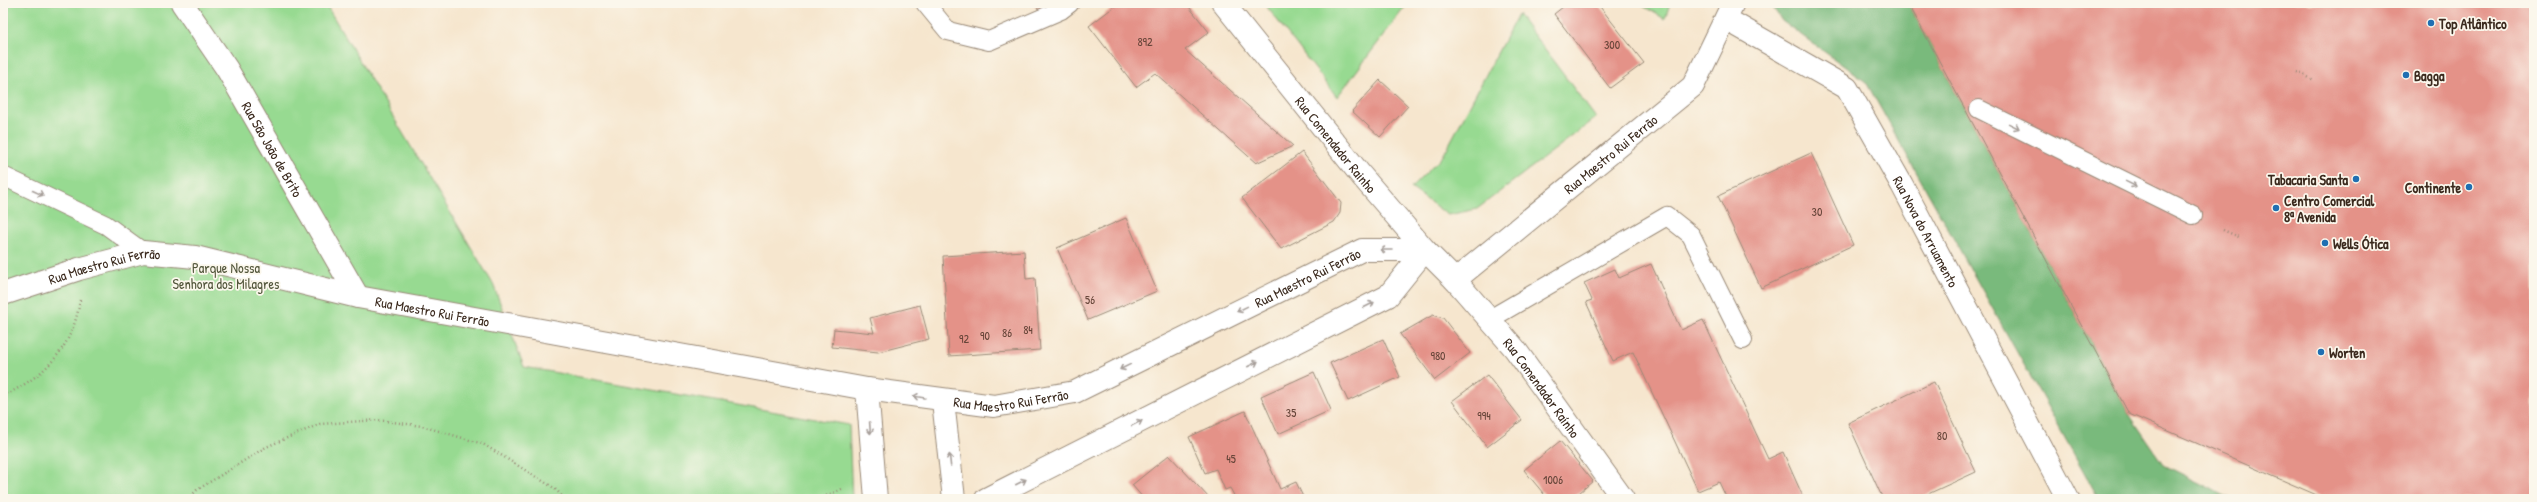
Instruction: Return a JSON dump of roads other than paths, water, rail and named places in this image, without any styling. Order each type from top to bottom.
[{"type":"street","name":"Rua São João de Brito","points":[[182,3],[227,69],[358,297]]},
{"type":"street","name":"Rua Comendador Rainho","points":[[1223,3],[1360,174],[1425,250],[1455,280]]},
{"type":"street","name":"Rua Maestro Rui Ferrão","points":[[1455,280],[1693,86],[1730,11]]},
{"type":"street","name":"Rua Nova do Arruamento","points":[[1730,11],[1847,88],[1902,185],[2068,499]]},
{"type":"street","name":"Rua Maestro Rui Ferrão","points":[[3,294],[79,269],[143,252],[195,257],[358,297],[868,389],[943,401],[994,406],[1075,392],[1362,250],[1425,250]]},
{"type":"street","points":[[986,499],[1388,296],[1425,250]]},
{"type":"street","name":"Rua Comendador Raínho","points":[[1455,280],[1516,349],[1623,499]]},
{"type":"street","points":[[868,389],[876,499]]},
{"type":"street","name":"Rua Maestro Rui Ferrão","points":[[943,401],[954,499]]},
{"type":"lane","points":[[925,3],[948,31],[989,41],[1061,10],[1070,3]]},
{"type":"lane","points":[[1979,109],[2193,215]]},
{"type":"lane","points":[[3,176],[106,225],[143,252]]},
{"type":"lane","points":[[1490,319],[1667,216],[1691,235],[1743,340]]},
{"type":"place","name":"Top Atlântico","points":[[2431,23]]},
{"type":"place","name":"Bagga","points":[[2406,75]]},
{"type":"place","name":"Tabacaria Santa","points":[[2356,179]]},
{"type":"place","name":"Continente","points":[[2469,187]]},
{"type":"place","name":"Centro Comercial 8ª Avenida","points":[[2276,208]]},
{"type":"place","name":"Wells Ótica","points":[[2325,243]]},
{"type":"place","name":"Worten","points":[[2321,352]]},
{"type":"park label","name":"Parque Nossa Senhora dos Milagres","points":[[226,276]]}]
